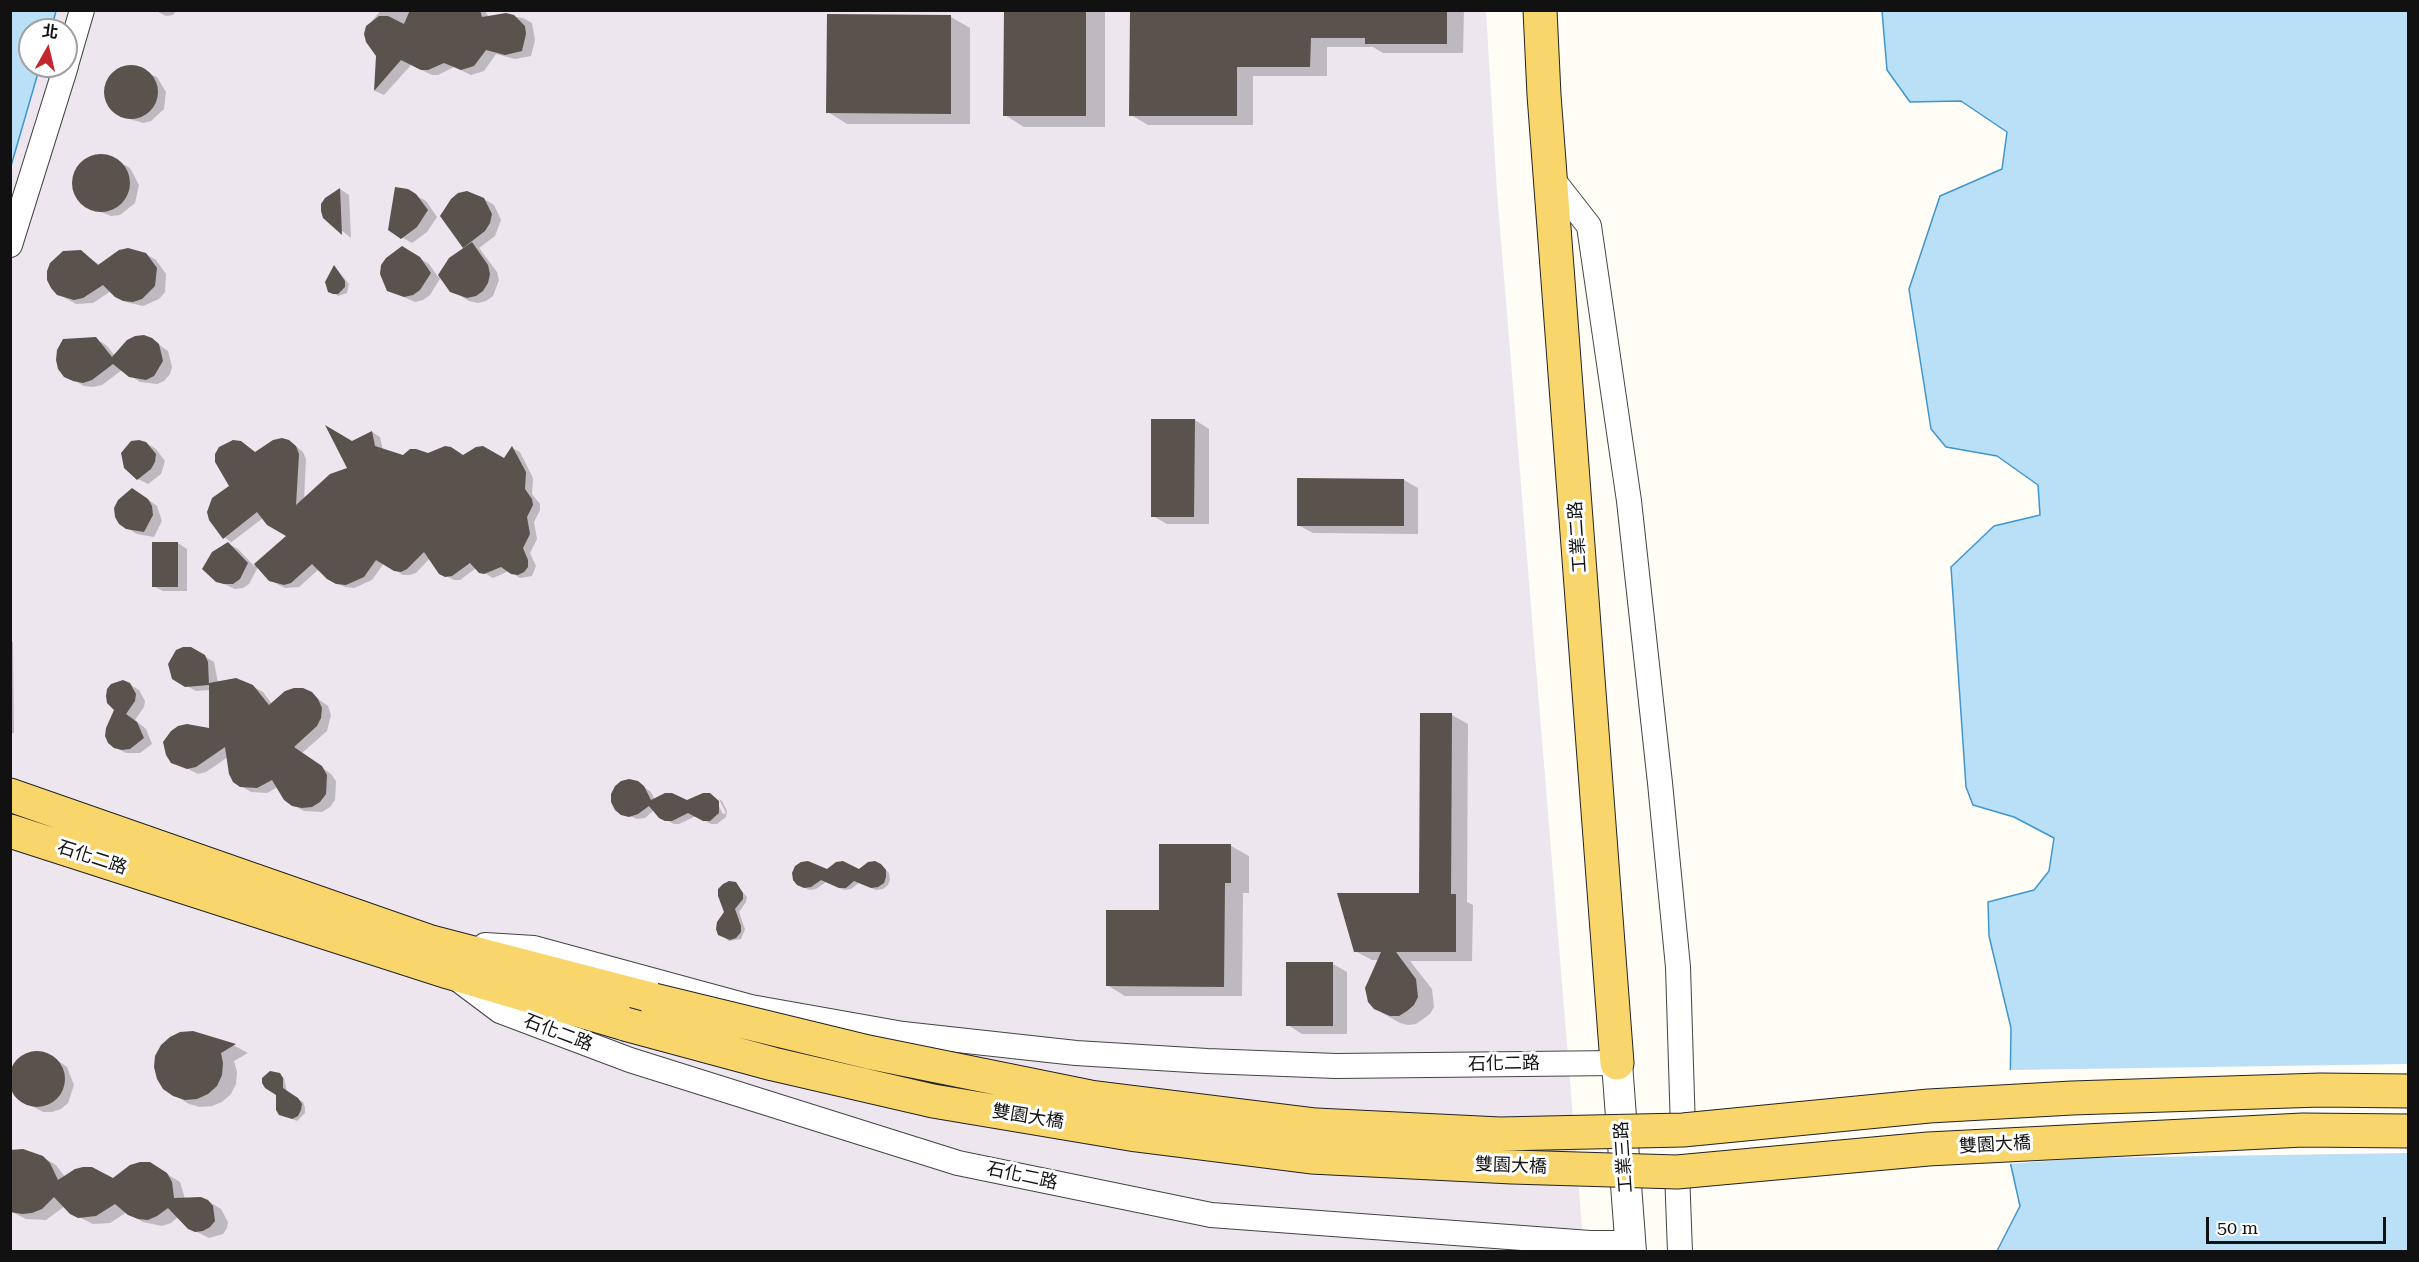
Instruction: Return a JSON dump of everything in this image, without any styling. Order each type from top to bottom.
[{"type":"main road","name":"工業二路","points":[[1540,10],[1544,95],[1617,1063]]},
{"type":"main road","name":"石化二路","points":[[10,795],[431,942],[654,1000]]},
{"type":"main road","name":"石化二路","points":[[10,831],[448,972],[625,1024]]},
{"type":"main road","name":"雙園大橋","points":[[654,1000],[868,1052],[1090,1097],[1316,1125],[1500,1134],[1683,1130],[1929,1106],[2072,1098],[2321,1090],[2409,1091]]},
{"type":"main road","name":"雙園大橋","points":[[625,1024],[773,1064],[933,1101],[1136,1135],[1311,1157],[1677,1172],[1928,1149],[2302,1130],[2409,1131]]},
{"type":"street","points":[[10,245],[62,78]]},
{"type":"street","points":[[1550,176],[1588,226],[1629,501],[1678,967],[1683,1130]]},
{"type":"street","name":"石化二路","points":[[431,942],[534,948],[751,1007],[903,1034],[1076,1053],[1336,1066],[1617,1063]]},
{"type":"street","name":"石化二路","points":[[448,972],[500,1011],[619,1056],[958,1163],[1211,1215],[1630,1247]]},
{"type":"street","name":"工業三路","points":[[1617,1063],[1630,1247]]},
{"type":"street","points":[[1677,1172],[1680,1251]]},
{"type":"shaded area","points":[[10,11],[1486,11],[1497,192],[1584,1251],[11,1251]]},
{"type":"water","points":[[11,10],[56,11],[54,18],[18,18],[18,78],[37,78],[11,166]]},
{"type":"water","points":[[1882,11],[2408,11],[2408,1251],[1997,1251],[2020,1206],[2009,1157],[2011,1028],[1989,936],[1988,902],[2034,890],[2049,871],[2054,838],[2014,817],[1973,805],[1966,787],[1951,567],[1994,526],[2040,515],[2038,485],[1997,456],[1946,447],[1931,429],[1909,289],[1940,196],[2002,169],[2007,132],[1961,101],[1910,102],[1887,70]]},
{"type":"pier","points":[[2408,1064],[2408,1153],[2084,1158],[2008,1164],[2008,1070]]},
{"type":"building","points":[[410,10],[480,10],[482,17],[506,13],[514,15],[525,26],[526,34],[522,51],[505,55],[486,50],[474,66],[461,70],[444,63],[428,70],[421,70],[401,60],[374,91],[376,56],[366,42],[364,34],[366,26],[379,16],[388,16],[404,24]]},
{"type":"building","points":[[1004,10],[1086,10],[1086,116],[1003,116]]},
{"type":"building","points":[[1130,10],[1447,10],[1447,44],[1365,44],[1365,38],[1311,38],[1310,67],[1237,67],[1237,116],[1129,116]]},
{"type":"building","points":[[827,14],[951,15],[951,114],[826,113]]},
{"type":"building","points":[[131,65],[141,67],[150,73],[156,82],[158,92],[156,102],[150,111],[141,117],[131,119],[121,117],[112,111],[106,102],[104,92],[106,82],[112,73],[121,67]]},
{"type":"building","points":[[101,154],[117,159],[125,167],[130,183],[125,199],[117,207],[101,212],[85,207],[77,199],[72,183],[77,167],[85,159]]},
{"type":"building","points":[[395,187],[408,189],[416,194],[428,210],[417,227],[401,239],[388,230]]},
{"type":"building","points":[[340,188],[342,235],[323,218],[321,211],[321,204],[325,198]]},
{"type":"building","points":[[467,191],[484,198],[492,214],[485,231],[463,248],[440,216],[451,199],[458,193]]},
{"type":"building","points":[[472,242],[488,265],[490,274],[483,291],[467,298],[450,292],[438,275],[449,258]]},
{"type":"building","points":[[402,246],[420,257],[431,273],[420,290],[404,297],[387,291],[380,274],[381,265],[386,258]]},
{"type":"building","points":[[128,248],[146,253],[157,268],[155,286],[142,299],[133,302],[123,301],[115,297],[103,285],[83,298],[74,300],[57,295],[47,280],[50,263],[63,251],[81,250],[98,265],[119,250]]},
{"type":"building","points":[[334,265],[345,281],[345,287],[338,294],[328,292],[325,282]]},
{"type":"building","points":[[144,335],[159,344],[163,361],[154,376],[146,380],[129,377],[113,364],[92,380],[83,383],[64,377],[58,369],[57,350],[63,339],[96,337],[112,357],[127,340]]},
{"type":"building","points":[[1151,419],[1195,419],[1194,517],[1151,517]]},
{"type":"building","points":[[325,425],[352,441],[372,431],[375,446],[403,455],[410,449],[428,453],[445,446],[463,455],[476,447],[483,446],[504,458],[512,446],[526,472],[525,489],[533,505],[527,517],[530,534],[523,548],[528,567],[518,575],[511,574],[501,567],[484,574],[479,573],[470,563],[452,576],[445,577],[439,574],[424,552],[401,572],[394,571],[376,560],[364,577],[346,585],[336,584],[327,579],[312,564],[291,583],[284,585],[269,581],[254,564],[286,536],[267,525],[257,512],[223,539],[209,520],[207,512],[212,498],[229,486],[215,462],[215,454],[219,447],[233,440],[241,441],[255,452],[273,440],[282,438],[289,440],[296,446],[299,454],[296,505],[330,474],[347,468]]},
{"type":"building","points":[[131,441],[146,442],[156,454],[151,469],[137,480],[124,468],[121,453]]},
{"type":"building","points":[[1297,478],[1404,479],[1404,526],[1297,526]]},
{"type":"building","points":[[132,488],[148,499],[152,506],[153,515],[144,532],[126,529],[115,517],[114,508],[118,500]]},
{"type":"building","points":[[152,542],[178,542],[178,587],[152,587]]},
{"type":"building","points":[[228,542],[248,563],[240,579],[233,584],[216,582],[202,569],[212,552]]},
{"type":"building","points":[[191,647],[205,655],[208,662],[209,685],[185,687],[172,679],[168,664],[176,650]]},
{"type":"building","points":[[236,678],[253,685],[269,705],[285,691],[294,688],[303,688],[312,692],[318,699],[322,708],[317,726],[294,747],[322,766],[327,775],[326,794],[320,802],[312,807],[292,806],[284,800],[272,780],[257,788],[240,787],[233,782],[229,774],[225,747],[196,767],[187,769],[171,763],[166,755],[163,742],[171,731],[187,724],[209,728],[209,683]]},
{"type":"building","points":[[123,680],[130,683],[136,694],[135,701],[126,714],[137,722],[144,738],[130,749],[122,750],[114,748],[105,736],[114,710],[107,703],[107,689],[111,684]]},
{"type":"building","points":[[1420,713],[1452,713],[1451,894],[1456,894],[1456,952],[1396,952],[1416,979],[1418,997],[1407,1011],[1399,1016],[1390,1016],[1374,1009],[1368,1002],[1365,988],[1381,952],[1354,952],[1337,893],[1419,893]]},
{"type":"building","points":[[629,779],[638,781],[644,786],[651,800],[665,793],[672,793],[687,800],[703,793],[710,793],[719,801],[719,813],[710,821],[703,821],[688,813],[672,821],[665,821],[659,818],[649,806],[629,817],[621,815],[611,802],[611,794],[621,781]]},
{"type":"building","points":[[1159,844],[1231,844],[1231,883],[1225,883],[1224,987],[1106,986],[1106,910],[1159,910]]},
{"type":"building","points":[[808,861],[827,869],[836,862],[843,861],[859,869],[868,862],[875,861],[886,870],[886,877],[884,883],[871,888],[854,881],[846,888],[839,888],[821,880],[811,887],[804,888],[793,880],[792,873],[795,866]]},
{"type":"building","points":[[729,881],[736,882],[743,893],[743,899],[735,909],[741,932],[736,938],[730,940],[718,935],[716,929],[717,922],[724,912],[718,889]]},
{"type":"building","points":[[1286,962],[1333,962],[1333,1026],[1286,1026]]},
{"type":"building","points":[[193,1031],[236,1044],[221,1053],[222,1075],[217,1086],[208,1094],[197,1099],[185,1100],[163,1089],[154,1067],[155,1056],[161,1045],[170,1037],[180,1032]]},
{"type":"building","points":[[31,1051],[43,1051],[57,1059],[65,1073],[63,1090],[57,1099],[43,1107],[31,1107],[14,1095],[9,1085],[9,1073],[21,1056]]},
{"type":"building","points":[[270,1071],[280,1073],[283,1078],[283,1088],[298,1098],[302,1104],[298,1116],[292,1119],[279,1115],[276,1110],[276,1095],[265,1088],[262,1083],[262,1078]]},
{"type":"building","points":[[23,1149],[43,1156],[50,1163],[58,1180],[75,1169],[83,1167],[92,1167],[113,1178],[130,1165],[150,1162],[167,1173],[172,1182],[174,1198],[201,1197],[208,1200],[213,1206],[215,1221],[203,1231],[195,1232],[188,1229],[168,1208],[148,1220],[128,1215],[115,1204],[96,1216],[78,1218],[70,1214],[54,1197],[42,1209],[32,1213],[10,1212],[10,1150]]}]
